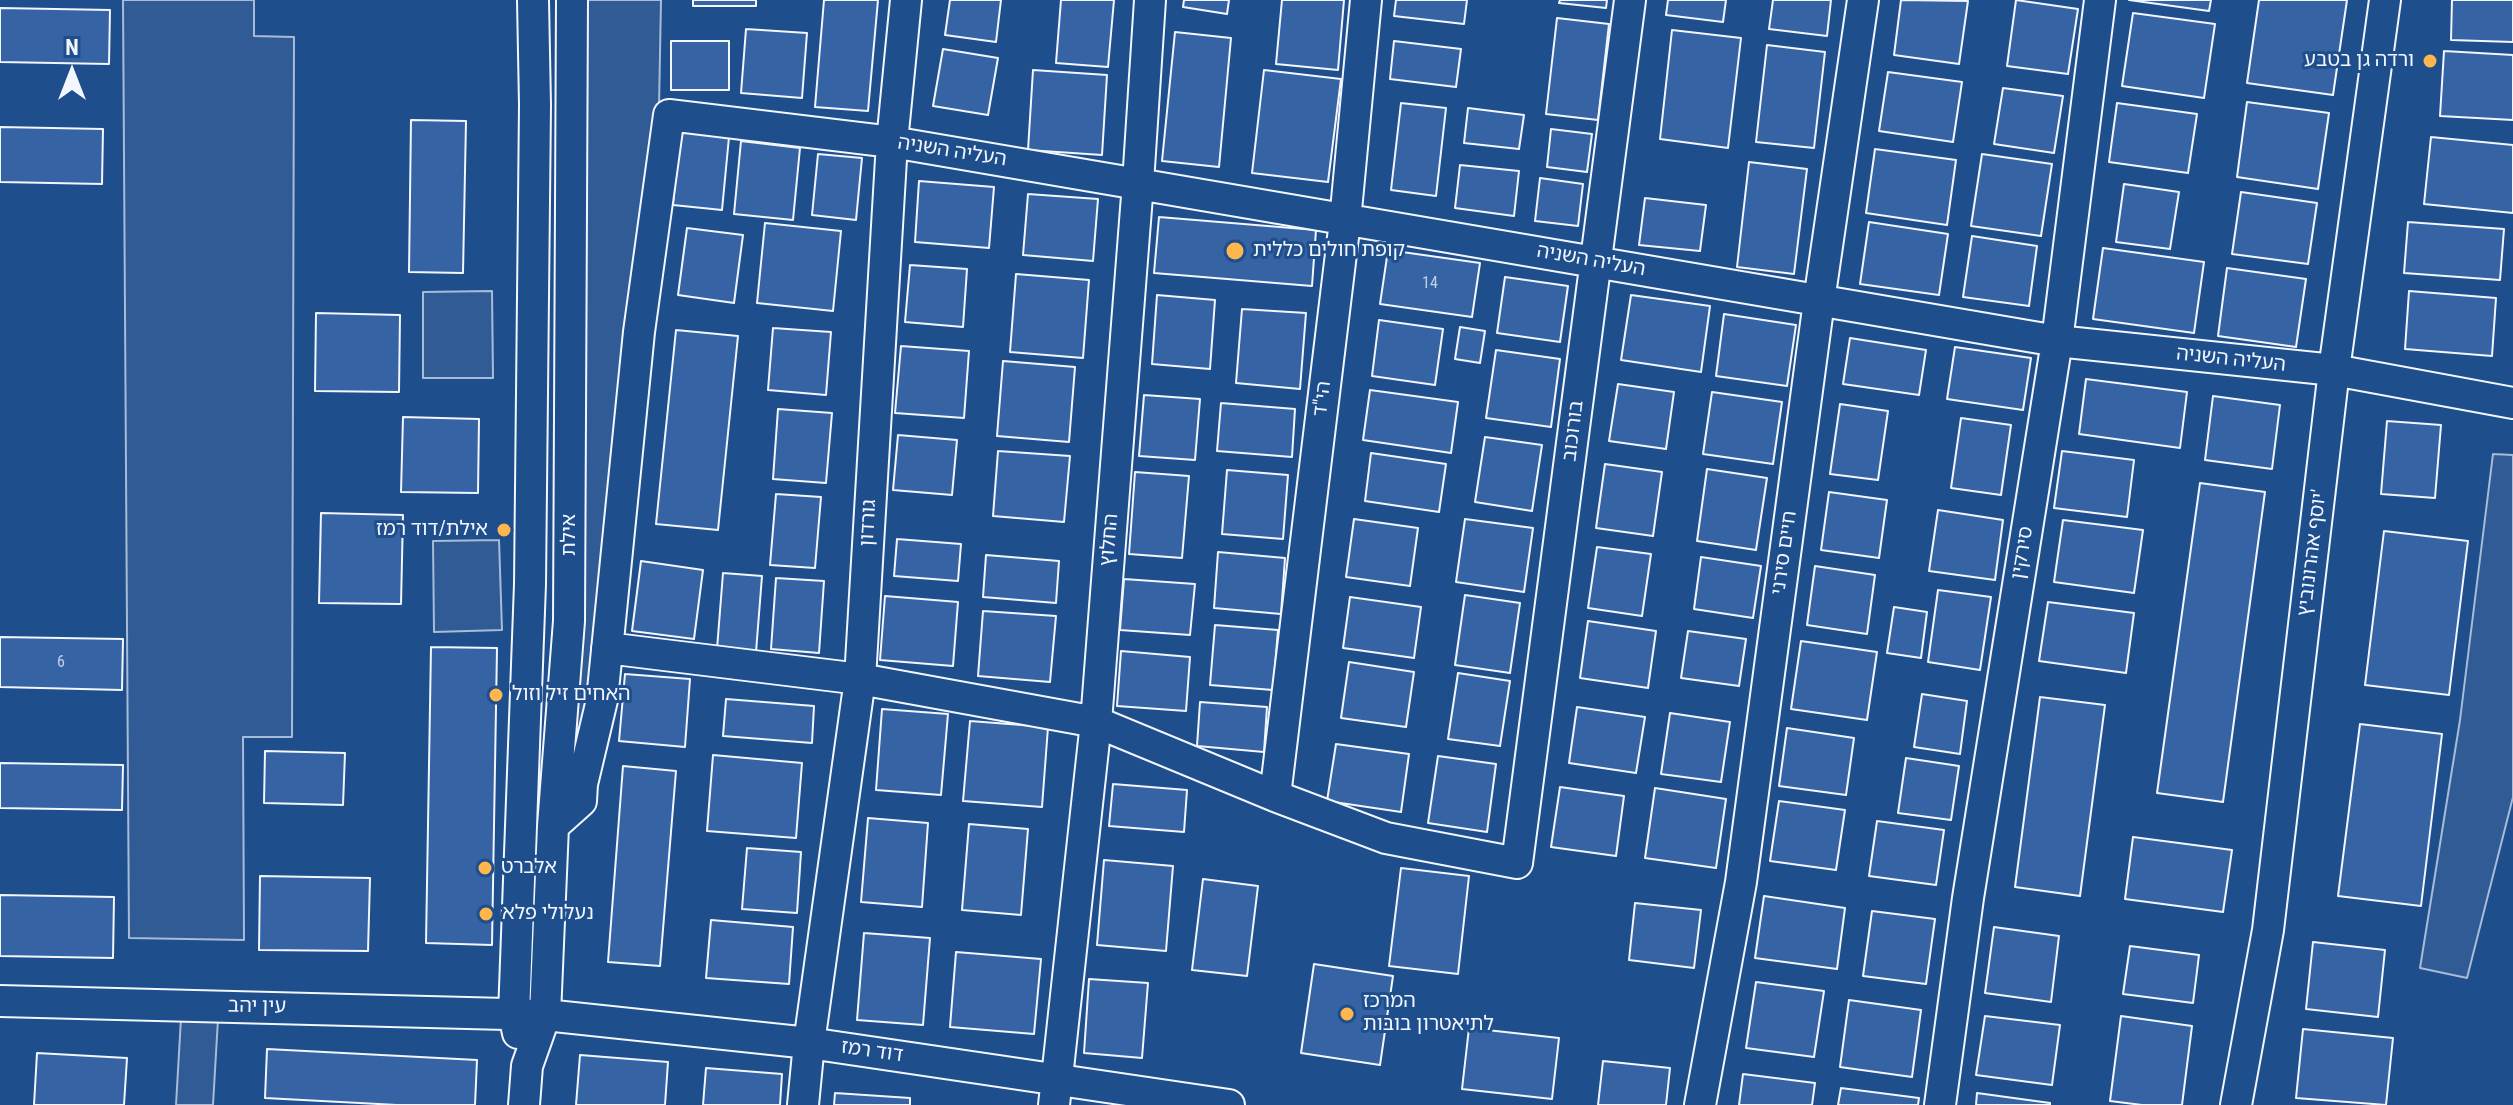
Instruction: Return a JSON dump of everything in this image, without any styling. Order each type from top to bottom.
[{"type":"street","name":"אילת","points":[[527,1066],[514,1015],[530,584],[535,105],[533,0]]},
{"type":"street","name":"אילת","points":[[524,1105],[527,1066],[545,1015],[553,826],[569,621],[572,0]]},
{"type":"street","name":"גורדון","points":[[803,1105],[860,679],[892,142],[906,0]]},
{"type":"street","name":"החלוץ","points":[[1055,1092],[1096,722],[1150,0]]},
{"type":"street","name":"הי\"ד","points":[[1275,796],[1345,221],[1366,0]]},
{"type":"street","name":"בורוכוב","points":[[1275,796],[1386,838],[1517,863],[1630,0]]},
{"type":"street","name":"חיים סירני","points":[[1700,1105],[1741,882],[1863,0]]},
{"type":"street","name":"סירקין","points":[[1940,1105],[1968,898],[2057,341],[2100,0]]},
{"type":"street","name":"יוסף אהרונוביץ'","points":[[2236,1105],[2268,930],[2334,370],[2385,0]]},
{"type":"street","name":"העליה השניה","points":[[607,648],[639,332],[669,115],[892,142],[2057,341],[2334,370],[2513,403]]},
{"type":"street","points":[[553,826],[581,801],[582,784],[602,700],[607,648],[860,679],[1096,722],[1275,796]]},
{"type":"street","name":"עין יהב","points":[[0,1001],[514,1015]]},
{"type":"street","name":"דוד רמז","points":[[514,1015],[545,1015],[809,1043],[1055,1092],[1229,1105]]},
{"type":"shaded area","points":[[123,0],[254,0],[254,36],[294,37],[292,737],[243,737],[244,940],[129,938]]},
{"type":"shaded area","points":[[580,0],[661,0],[658,161],[595,699],[560,795]]},
{"type":"shaded area","points":[[492,291],[493,378],[423,378],[423,292]]},
{"type":"shaded area","points":[[2493,454],[2513,455],[2513,797],[2467,978],[2420,968],[2460,720]]},
{"type":"shaded area","points":[[499,540],[502,630],[434,632],[433,541]]},
{"type":"shaded area","points":[[181,1018],[218,1019],[213,1105],[176,1105]]},
{"type":"building","points":[[693,0],[756,0],[756,6],[693,6]]},
{"type":"building","points":[[824,0],[878,0],[868,111],[815,107]]},
{"type":"building","points":[[950,0],[1001,0],[996,42],[945,35]]},
{"type":"building","points":[[1061,0],[1114,0],[1108,67],[1056,63]]},
{"type":"building","points":[[1184,0],[1229,0],[1227,14],[1183,7]]},
{"type":"building","points":[[1282,0],[1344,0],[1338,70],[1276,64]]},
{"type":"building","points":[[1396,0],[1467,0],[1464,24],[1394,16]]},
{"type":"building","points":[[1560,0],[1607,0],[1606,8],[1559,3]]},
{"type":"building","points":[[1668,0],[1726,0],[1723,22],[1666,15]]},
{"type":"building","points":[[1773,0],[1831,0],[1827,36],[1769,29]]},
{"type":"building","points":[[1901,0],[1968,1],[1959,64],[1894,55]]},
{"type":"building","points":[[2016,0],[2078,9],[2068,74],[2007,66]]},
{"type":"building","points":[[2129,0],[2211,0],[2209,11]]},
{"type":"building","points":[[2259,0],[2347,0],[2333,95],[2247,83]]},
{"type":"building","points":[[2452,0],[2513,0],[2513,42],[2451,40]]},
{"type":"building","points":[[0,8],[110,10],[109,64],[0,62]]},
{"type":"building","points":[[2133,13],[2215,24],[2204,98],[2122,86]]},
{"type":"building","points":[[1557,18],[1609,24],[1598,120],[1546,114]]},
{"type":"building","points":[[746,29],[807,33],[802,98],[741,93]]},
{"type":"building","points":[[1672,30],[1741,38],[1728,148],[1660,139]]},
{"type":"building","points":[[1175,32],[1231,38],[1219,167],[1162,161]]},
{"type":"building","points":[[671,41],[729,41],[729,90],[671,90]]},
{"type":"building","points":[[1394,41],[1461,49],[1456,87],[1390,79]]},
{"type":"building","points":[[1767,45],[1825,52],[1814,148],[1756,142]]},
{"type":"building","points":[[943,49],[998,58],[988,115],[933,106]]},
{"type":"building","points":[[2444,51],[2513,55],[2513,120],[2440,116]]},
{"type":"building","points":[[1033,70],[1107,75],[1102,155],[1028,150]]},
{"type":"building","points":[[1264,70],[1341,79],[1328,182],[1252,173]]},
{"type":"building","points":[[1888,72],[1962,82],[1953,142],[1879,131]]},
{"type":"building","points":[[2003,88],[2063,96],[2054,153],[1994,144]]},
{"type":"building","points":[[2247,102],[2329,113],[2318,189],[2237,177]]},
{"type":"building","points":[[1401,103],[1446,108],[1436,196],[1391,190]]},
{"type":"building","points":[[2117,103],[2197,114],[2188,173],[2109,162]]},
{"type":"building","points":[[1468,108],[1524,115],[1519,149],[1464,143]]},
{"type":"building","points":[[411,120],[466,121],[463,273],[409,272]]},
{"type":"building","points":[[0,127],[103,129],[102,184],[0,182]]},
{"type":"building","points":[[1551,129],[1592,134],[1587,172],[1547,167]]},
{"type":"building","points":[[680,132],[729,137],[722,210],[673,205]]},
{"type":"building","points":[[2431,137],[2513,145],[2513,213],[2424,204]]},
{"type":"building","points":[[741,141],[800,148],[793,220],[734,214]]},
{"type":"building","points":[[1875,149],[1956,160],[1947,225],[1866,213]]},
{"type":"building","points":[[818,154],[862,158],[856,220],[812,215]]},
{"type":"building","points":[[1982,154],[2052,164],[2041,236],[1971,226]]},
{"type":"building","points":[[1749,162],[1807,169],[1794,274],[1737,267]]},
{"type":"building","points":[[1460,165],[1519,171],[1514,216],[1455,208]]},
{"type":"building","points":[[1540,178],[1583,184],[1578,226],[1535,221]]},
{"type":"building","points":[[919,181],[994,187],[989,248],[915,242]]},
{"type":"building","points":[[2124,184],[2179,192],[2170,249],[2116,242]]},
{"type":"building","points":[[2241,192],[2317,203],[2308,264],[2232,254]]},
{"type":"building","points":[[1028,194],[1098,199],[1093,261],[1023,255]]},
{"type":"building","points":[[1645,198],[1706,205],[1700,251],[1639,245]]},
{"type":"building","name":"קופת חולים כללית","points":[[1159,217],[1316,230],[1312,286],[1154,273]]},
{"type":"building","points":[[1869,222],[1948,234],[1939,295],[1860,284]]},
{"type":"building","points":[[2408,222],[2504,229],[2500,280],[2404,273]]},
{"type":"building","points":[[765,223],[841,231],[833,311],[757,303]]},
{"type":"building","points":[[687,228],[743,235],[734,303],[678,295]]},
{"type":"building","points":[[1972,236],[2037,246],[2029,306],[1963,297]]},
{"type":"building","points":[[2103,248],[2204,262],[2194,333],[2093,319]]},
{"type":"building","points":[[1388,250],[1480,263],[1472,317],[1380,304]]},
{"type":"building","points":[[910,265],[967,269],[963,327],[905,322]]},
{"type":"building","points":[[2227,268],[2306,279],[2296,347],[2218,336]]},
{"type":"building","points":[[1016,274],[1089,280],[1083,358],[1010,352]]},
{"type":"building","points":[[1505,277],[1568,286],[1560,342],[1497,333]]},
{"type":"building","points":[[2409,291],[2496,298],[2492,356],[2405,349]]},
{"type":"building","points":[[1157,295],[1215,300],[1210,369],[1152,364]]},
{"type":"building","points":[[1631,295],[1710,306],[1701,372],[1621,360]]},
{"type":"building","points":[[1242,309],[1306,313],[1300,389],[1236,383]]},
{"type":"building","points":[[316,313],[400,315],[399,392],[315,391]]},
{"type":"building","points":[[1724,314],[1796,325],[1787,386],[1716,376]]},
{"type":"building","points":[[1379,320],[1443,329],[1435,385],[1372,376]]},
{"type":"building","points":[[1460,327],[1485,331],[1480,363],[1455,359]]},
{"type":"building","points":[[773,328],[831,332],[826,395],[768,390]]},
{"type":"building","points":[[676,330],[738,336],[718,530],[656,524]]},
{"type":"building","points":[[1850,338],[1926,350],[1919,395],[1843,384]]},
{"type":"building","points":[[901,346],[969,351],[964,418],[895,413]]},
{"type":"building","points":[[1955,347],[2031,358],[2023,410],[1947,399]]},
{"type":"building","points":[[1496,350],[1560,359],[1551,427],[1486,418]]},
{"type":"building","points":[[1003,361],[1075,367],[1069,442],[997,436]]},
{"type":"building","points":[[2086,379],[2187,392],[2180,448],[2079,434]]},
{"type":"building","points":[[1618,384],[1674,392],[1666,449],[1609,441]]},
{"type":"building","points":[[1370,390],[1458,402],[1451,453],[1363,440]]},
{"type":"building","points":[[1712,392],[1782,402],[1773,464],[1703,454]]},
{"type":"building","points":[[1144,395],[1200,399],[1195,460],[1139,456]]},
{"type":"building","points":[[2213,396],[2280,405],[2272,469],[2205,460]]},
{"type":"building","points":[[1221,403],[1295,409],[1292,457],[1217,451]]},
{"type":"building","points":[[1840,404],[1888,411],[1878,480],[1830,474]]},
{"type":"building","points":[[778,409],[832,413],[826,483],[773,479]]},
{"type":"building","points":[[403,417],[479,419],[478,493],[401,492]]},
{"type":"building","points":[[1961,418],[2011,425],[2001,495],[1951,488]]},
{"type":"building","points":[[2387,421],[2441,425],[2435,498],[2381,494]]},
{"type":"building","points":[[898,435],[957,440],[952,495],[893,490]]},
{"type":"building","points":[[1485,437],[1542,445],[1532,511],[1475,502]]},
{"type":"building","points":[[998,451],[1070,456],[1064,522],[993,516]]},
{"type":"building","points":[[2062,451],[2134,460],[2127,517],[2054,508]]},
{"type":"building","points":[[1371,453],[1446,464],[1439,512],[1365,501]]},
{"type":"building","points":[[1605,464],[1662,472],[1653,536],[1596,528]]},
{"type":"building","points":[[1707,469],[1767,478],[1756,550],[1697,541]]},
{"type":"building","points":[[1227,470],[1288,475],[1283,539],[1222,534]]},
{"type":"building","points":[[1135,472],[1189,476],[1182,558],[1129,554]]},
{"type":"building","points":[[2200,483],[2265,492],[2223,802],[2157,793]]},
{"type":"building","points":[[1829,492],[1887,500],[1879,558],[1821,550]]},
{"type":"building","points":[[776,494],[821,497],[815,568],[770,565]]},
{"type":"building","points":[[1938,510],[2003,520],[1995,580],[1929,571]]},
{"type":"building","points":[[321,513],[403,515],[401,604],[319,603]]},
{"type":"building","points":[[1354,519],[1418,528],[1410,586],[1346,577]]},
{"type":"building","points":[[1465,519],[1533,528],[1524,592],[1456,582]]},
{"type":"building","points":[[2063,520],[2143,530],[2134,593],[2054,582]]},
{"type":"building","points":[[2384,531],[2468,541],[2449,695],[2365,685]]},
{"type":"building","points":[[897,539],[961,544],[958,581],[894,576]]},
{"type":"building","points":[[1597,547],[1651,554],[1642,616],[1588,608]]},
{"type":"building","points":[[1218,552],[1285,558],[1281,614],[1214,608]]},
{"type":"building","points":[[986,555],[1059,561],[1056,603],[983,597]]},
{"type":"building","points":[[1701,557],[1761,566],[1753,618],[1694,609]]},
{"type":"building","points":[[641,561],[703,570],[694,639],[632,631]]},
{"type":"building","points":[[1815,566],[1875,575],[1867,634],[1807,625]]},
{"type":"building","points":[[723,573],[762,576],[756,652],[717,649]]},
{"type":"building","points":[[776,578],[824,581],[819,653],[771,649]]},
{"type":"building","points":[[1124,579],[1195,584],[1190,635],[1120,630]]},
{"type":"building","points":[[1938,590],[1991,597],[1980,670],[1928,662]]},
{"type":"building","points":[[1465,595],[1520,603],[1510,673],[1455,665]]},
{"type":"building","points":[[885,596],[958,602],[953,666],[880,660]]},
{"type":"building","points":[[1350,597],[1421,607],[1414,658],[1343,648]]},
{"type":"building","points":[[2048,602],[2134,613],[2126,673],[2039,661]]},
{"type":"building","points":[[1894,607],[1927,612],[1921,658],[1887,653]]},
{"type":"building","points":[[983,611],[1056,616],[1050,682],[978,676]]},
{"type":"building","points":[[1588,621],[1656,631],[1648,688],[1580,678]]},
{"type":"building","points":[[1215,625],[1278,630],[1273,690],[1210,685]]},
{"type":"building","points":[[1688,631],[1746,639],[1739,686],[1681,678]]},
{"type":"building","points":[[0,637],[123,639],[122,690],[0,687]]},
{"type":"building","points":[[1801,641],[1877,652],[1867,720],[1791,709]]},
{"type":"building","points":[[431,647],[497,648],[492,945],[426,943]]},
{"type":"building","points":[[1121,651],[1190,657],[1186,711],[1117,706]]},
{"type":"building","points":[[1349,662],[1414,672],[1406,727],[1341,718]]},
{"type":"building","points":[[1458,673],[1510,681],[1500,746],[1448,739]]},
{"type":"building","points":[[625,674],[690,679],[685,747],[619,741]]},
{"type":"building","points":[[1922,694],[1967,701],[1960,754],[1914,747]]},
{"type":"building","points":[[2040,697],[2105,705],[2080,896],[2015,887]]},
{"type":"building","points":[[726,699],[814,706],[812,743],[723,736]]},
{"type":"building","points":[[1200,702],[1267,707],[1264,752],[1197,746]]},
{"type":"building","points":[[1577,707],[1645,717],[1636,773],[1569,763]]},
{"type":"building","points":[[882,709],[948,714],[941,795],[876,790]]},
{"type":"building","points":[[1670,713],[1730,722],[1721,782],[1661,774]]},
{"type":"building","points":[[970,721],[1048,727],[1042,807],[963,801]]},
{"type":"building","points":[[2360,724],[2442,734],[2421,906],[2338,896]]},
{"type":"building","points":[[1787,728],[1854,738],[1846,795],[1779,786]]},
{"type":"building","points":[[1336,744],[1409,754],[1401,812],[1327,801]]},
{"type":"building","points":[[265,751],[345,753],[343,805],[264,803]]},
{"type":"building","points":[[713,755],[802,763],[796,838],[707,831]]},
{"type":"building","points":[[1438,756],[1496,764],[1487,832],[1428,823]]},
{"type":"building","points":[[1906,758],[1959,766],[1951,820],[1898,813]]},
{"type":"building","points":[[0,763],[123,765],[122,810],[0,808]]},
{"type":"building","points":[[623,766],[676,771],[660,966],[608,962]]},
{"type":"building","points":[[1113,784],[1187,790],[1184,832],[1109,826]]},
{"type":"building","points":[[1560,787],[1624,796],[1616,856],[1551,847]]},
{"type":"building","points":[[1655,788],[1726,799],[1716,868],[1645,858]]},
{"type":"building","points":[[1779,801],[1845,810],[1836,870],[1770,861]]},
{"type":"building","points":[[868,818],[928,823],[922,907],[861,902]]},
{"type":"building","points":[[1877,821],[1944,830],[1936,885],[1869,876]]},
{"type":"building","points":[[969,824],[1028,829],[1021,915],[962,910]]},
{"type":"building","points":[[2133,837],[2232,850],[2223,912],[2125,899]]},
{"type":"building","points":[[747,848],[801,852],[797,913],[742,909]]},
{"type":"building","points":[[1104,860],[1173,866],[1166,951],[1097,945]]},
{"type":"building","points":[[1401,868],[1469,876],[1458,974],[1389,966]]},
{"type":"building","points":[[260,876],[370,878],[368,951],[259,950]]},
{"type":"building","points":[[1203,879],[1258,886],[1247,976],[1192,970]]},
{"type":"building","points":[[0,895],[114,897],[113,958],[0,956]]},
{"type":"building","points":[[1764,896],[1845,908],[1837,969],[1755,958]]},
{"type":"building","points":[[1635,903],[1701,910],[1694,968],[1629,960]]},
{"type":"building","points":[[1872,911],[1935,919],[1926,984],[1863,976]]},
{"type":"building","points":[[711,920],[793,927],[789,984],[706,978]]},
{"type":"building","points":[[1994,927],[2059,936],[2051,1002],[1985,993]]},
{"type":"building","points":[[864,933],[930,938],[923,1025],[857,1020]]},
{"type":"building","points":[[2313,942],[2385,950],[2378,1017],[2306,1009]]},
{"type":"building","points":[[2130,946],[2199,955],[2193,1003],[2123,994]]},
{"type":"building","points":[[956,952],[1041,959],[1034,1034],[950,1027]]},
{"type":"building","name":"המרכז לתיאטרון בובות","points":[[1314,964],[1393,976],[1380,1065],[1301,1053]]},
{"type":"building","points":[[1089,979],[1148,983],[1142,1058],[1084,1053]]},
{"type":"building","points":[[1756,982],[1824,991],[1814,1057],[1746,1048]]},
{"type":"building","points":[[1849,1000],[1921,1010],[1912,1077],[1840,1067]]},
{"type":"building","points":[[1985,1016],[2060,1025],[2052,1085],[1976,1075]]},
{"type":"building","points":[[2121,1016],[2192,1026],[2182,1105],[2110,1101]]},
{"type":"building","points":[[1469,1028],[1559,1038],[1552,1099],[1462,1089]]},
{"type":"building","points":[[2303,1029],[2393,1038],[2386,1105],[2296,1098]]},
{"type":"building","points":[[267,1049],[477,1060],[475,1105],[397,1105],[265,1098]]},
{"type":"building","points":[[37,1053],[127,1058],[124,1105],[34,1105]]},
{"type":"building","points":[[580,1055],[668,1062],[665,1105],[576,1105]]},
{"type":"building","points":[[1603,1061],[1670,1068],[1666,1105],[1598,1105]]},
{"type":"building","points":[[706,1068],[782,1074],[780,1105],[703,1105]]},
{"type":"building","points":[[1743,1074],[1815,1083],[1812,1105],[1739,1105]]},
{"type":"building","points":[[1841,1088],[1919,1098],[1918,1105],[1838,1105]]},
{"type":"building","points":[[835,1093],[910,1098],[910,1105],[834,1105]]},
{"type":"building","points":[[1977,1093],[2050,1103],[2050,1105],[1976,1105]]},
{"type":"place","name":"ורדה גן בטבע","points":[[2430,61]]},
{"type":"place","name":"קופת חולים כללית","points":[[1235,251]]},
{"type":"place","name":"אילת/דוד רמז","points":[[504,530]]},
{"type":"place","name":"האחים זיל וזול","points":[[496,695]]},
{"type":"place","name":"אלברט","points":[[485,868]]},
{"type":"place","name":"נעלולי פלא","points":[[486,914]]},
{"type":"place","name":"המרכז לתיאטרון בובות","points":[[1347,1014]]}]
